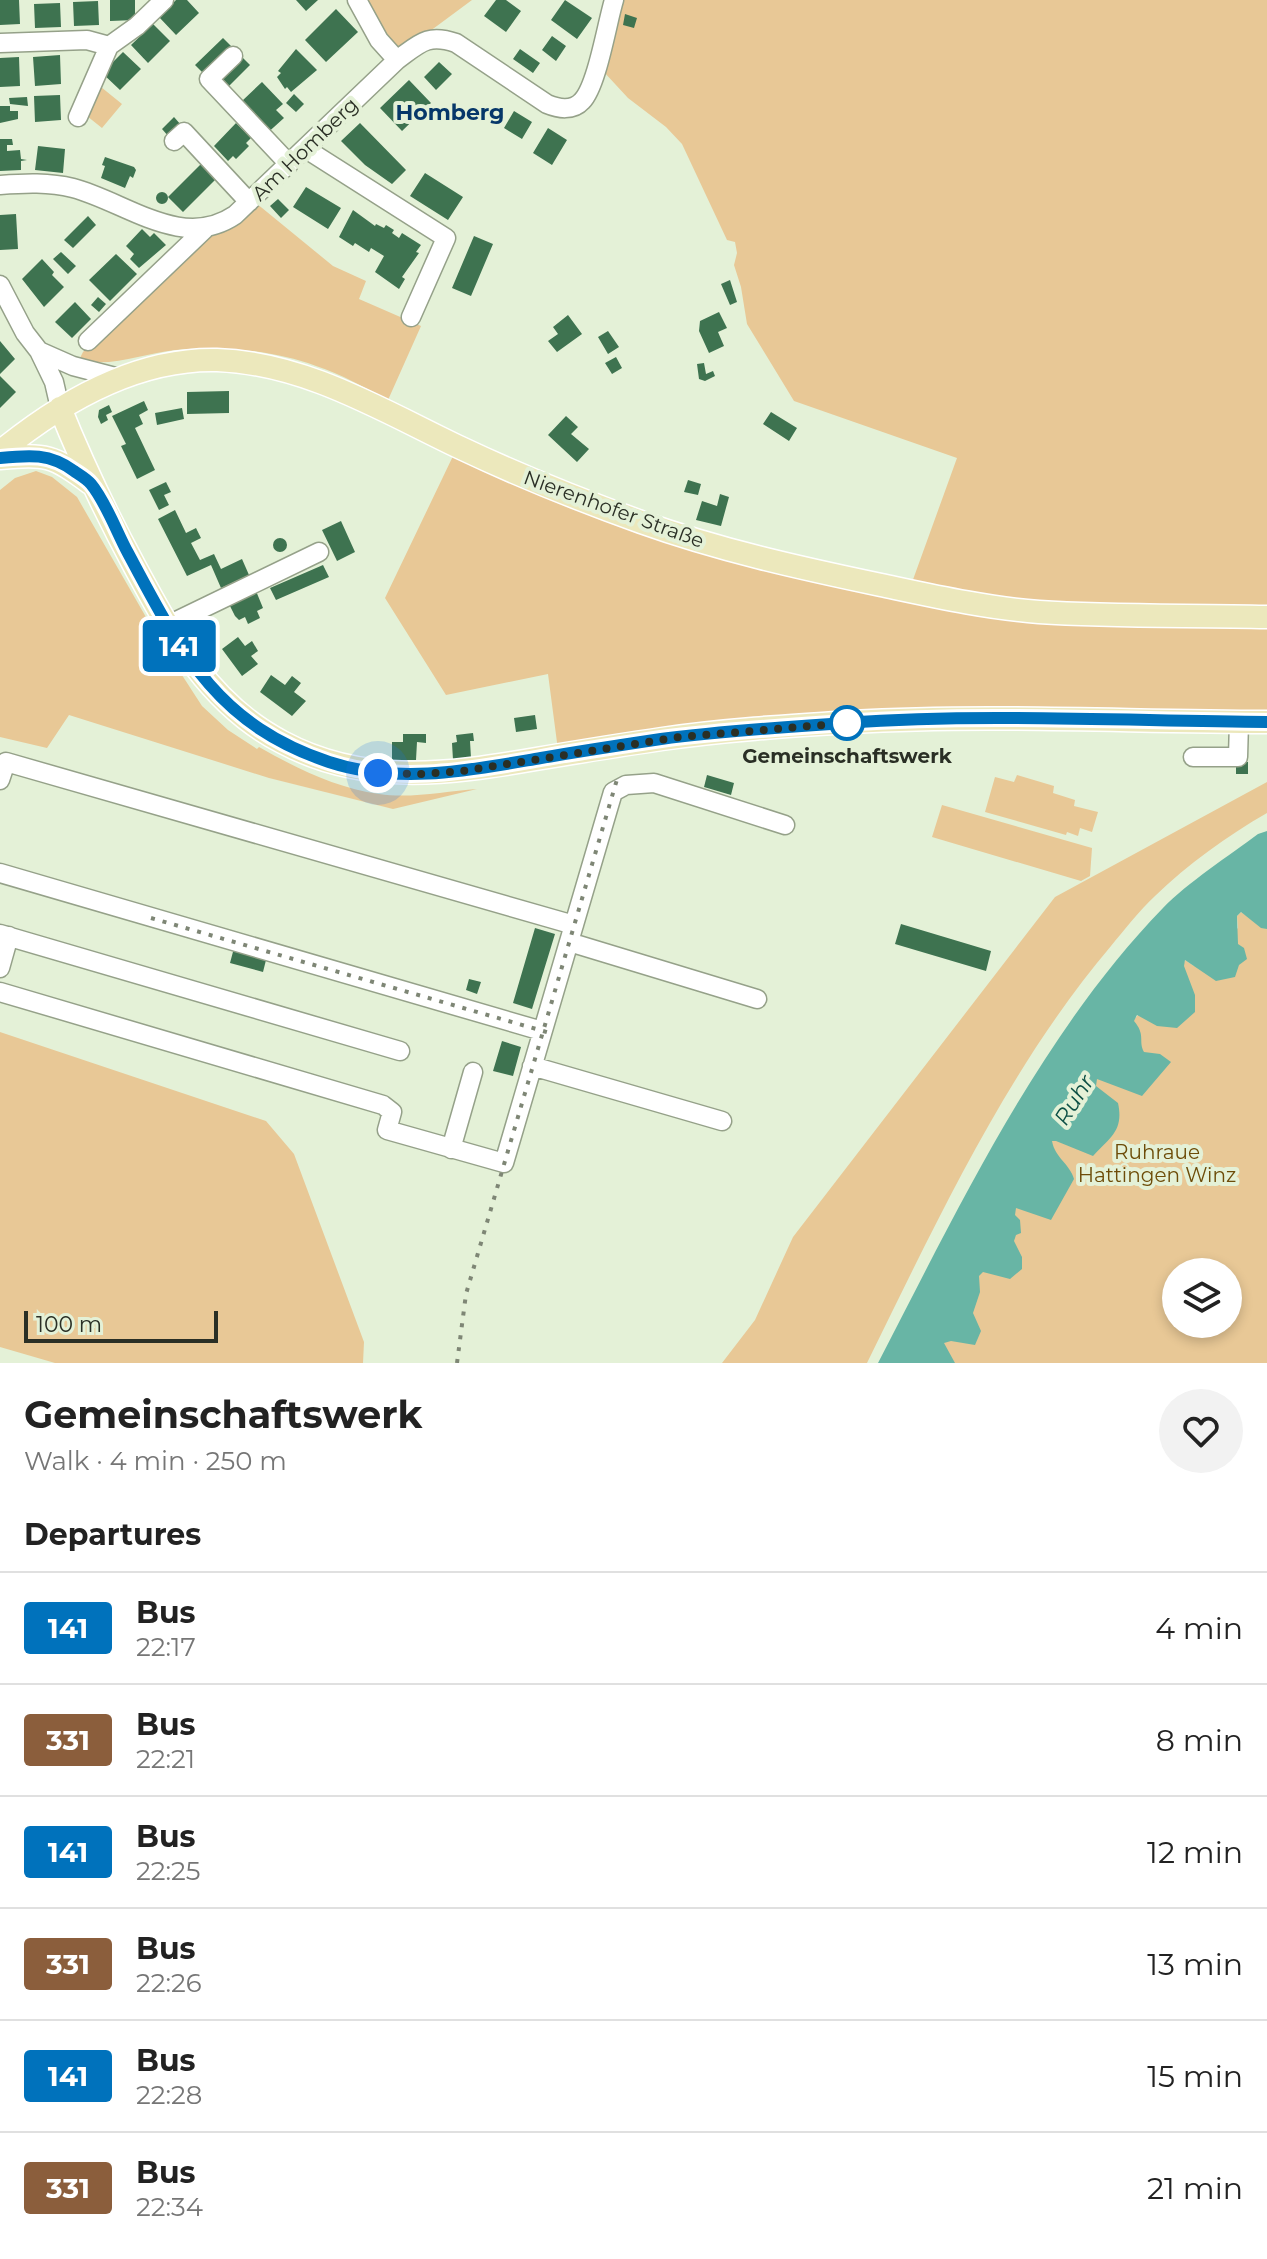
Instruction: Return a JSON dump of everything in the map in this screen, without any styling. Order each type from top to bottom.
[{"type":"main road","name":"Nierenhofer Straße","points":[[0,455],[32,426],[119,378],[162,367],[214,360],[255,363],[334,387],[488,461],[606,509],[706,543],[850,579],[1002,608],[1040,612],[1267,617]]},
{"type":"main road","points":[[60,408],[91,483],[166,626],[207,683],[252,724],[308,755],[336,764],[378,773],[463,771],[661,739],[911,719],[1267,722]]},
{"type":"main road","points":[[0,455],[46,456],[63,463],[91,483]]},
{"type":"street","points":[[78,117],[109,46],[137,26],[164,0]]},
{"type":"street","points":[[357,0],[379,40],[397,60]]},
{"type":"street","name":"Am Homberg","points":[[88,341],[207,227],[229,219],[249,202],[397,60],[427,39],[449,40],[468,49],[547,104],[572,108],[584,100],[589,91],[614,0]]},
{"type":"street","points":[[0,43],[87,40],[109,46]]},
{"type":"street","points":[[233,56],[209,79],[287,166]]},
{"type":"street","points":[[229,121],[234,117],[287,166]]},
{"type":"street","points":[[174,141],[184,132],[249,202]]},
{"type":"street","points":[[306,149],[446,238],[411,317]]},
{"type":"street","points":[[0,185],[35,183],[65,186],[107,199],[165,224],[207,227]]},
{"type":"street","points":[[0,285],[25,333],[39,351],[54,382],[60,408]]},
{"type":"street","points":[[39,351],[73,366],[119,378]]},
{"type":"street","points":[[166,626],[319,552]]},
{"type":"street","points":[[1193,757],[1238,757],[1239,722]]},
{"type":"street","points":[[0,780],[6,762],[571,934],[757,999]]},
{"type":"street","points":[[0,992],[383,1105],[392,1112],[387,1130],[504,1163],[613,792],[620,786],[654,783],[785,825]]},
{"type":"street","points":[[0,873],[542,1031]]},
{"type":"street","points":[[0,968],[4,935],[400,1051]]},
{"type":"street","points":[[532,1066],[722,1121]]},
{"type":"street","points":[[451,1149],[473,1072]]},
{"type":"green space","points":[[362,0],[472,0],[391,60]]},
{"type":"green space","points":[[621,0],[1267,0],[1267,713],[1039,709],[558,750],[548,674],[446,695],[385,598],[454,454],[906,599],[957,458],[794,401],[747,324],[734,265],[737,253],[735,242],[727,240],[682,144],[666,127],[628,98],[603,71]]},
{"type":"green space","points":[[101,87],[122,104],[102,128],[87,116]]},
{"type":"green space","points":[[256,203],[333,266],[366,281],[359,299],[421,326],[388,400],[325,369],[282,356],[247,350],[193,349],[116,361],[79,360],[83,352],[190,245],[241,222]]},
{"type":"green space","points":[[36,471],[52,477],[77,497],[158,638],[202,706],[228,730],[257,749],[259,747],[302,770],[363,791],[403,796],[477,789],[393,809],[269,778],[69,715],[47,748],[0,737],[0,490],[15,478]]},
{"type":"green space","points":[[1017,775],[1054,786],[1053,793],[1075,800],[1074,806],[1098,812],[1092,832],[1080,828],[1078,836],[1067,832],[1066,835],[985,812],[995,777],[1014,782]]},
{"type":"green space","points":[[1267,782],[1267,813],[1208,851],[1149,902],[1074,993],[1039,1043],[948,1200],[867,1363],[722,1363],[755,1320],[793,1237],[1055,897]]},
{"type":"green space","points":[[942,805],[1092,848],[1090,876],[1081,881],[932,837]]},
{"type":"green space","name":"Ruhraue Hattingen Winz","points":[[1267,906],[1267,1363],[917,1363],[1009,1181],[1135,1023],[1133,1021],[1185,960],[1194,966],[1238,928],[1237,916],[1241,912],[1250,918]]},
{"type":"green space","points":[[0,1032],[266,1121],[294,1154],[364,1342],[363,1363],[55,1363],[0,1347]]},
{"type":"water","name":"Ruhr","points":[[1267,831],[1267,929],[1261,928],[1241,912],[1237,916],[1238,944],[1244,948],[1247,959],[1239,965],[1235,977],[1216,981],[1185,960],[1184,966],[1195,995],[1195,1012],[1177,1028],[1157,1026],[1137,1015],[1134,1021],[1140,1030],[1144,1052],[1160,1054],[1171,1062],[1142,1096],[1097,1079],[1096,1086],[1118,1103],[1119,1120],[1114,1133],[1093,1156],[1052,1141],[1074,1179],[1051,1220],[1016,1208],[1021,1233],[1016,1235],[1014,1241],[1022,1257],[1022,1269],[1010,1279],[983,1272],[979,1276],[980,1292],[973,1313],[981,1331],[975,1345],[951,1341],[944,1343],[955,1363],[878,1363],[971,1184],[1040,1067],[1078,1011],[1163,908],[1196,879],[1258,834]]},
{"type":"building","points":[[0,0],[19,0],[20,24],[0,25]]},
{"type":"building","points":[[110,0],[135,0],[135,20],[110,21]]},
{"type":"building","points":[[176,0],[187,0],[199,13],[176,35],[159,17]]},
{"type":"building","points":[[296,0],[318,0],[306,11]]},
{"type":"building","points":[[496,0],[506,0],[521,11],[506,32],[484,16]]},
{"type":"building","points":[[565,0],[592,18],[577,39],[551,20]]},
{"type":"building","points":[[98,1],[99,25],[74,26],[73,2]]},
{"type":"building","points":[[60,3],[61,27],[35,28],[34,4]]},
{"type":"building","points":[[336,9],[358,32],[326,62],[305,40]]},
{"type":"building","points":[[625,14],[637,18],[634,28],[623,25]]},
{"type":"building","points":[[153,24],[170,41],[148,63],[131,45]]},
{"type":"building","points":[[552,36],[566,46],[556,61],[542,50]]},
{"type":"building","points":[[223,38],[231,46],[203,73],[195,65]]},
{"type":"building","points":[[296,49],[317,70],[291,92],[277,77],[281,73],[278,71]]},
{"type":"building","points":[[520,49],[540,63],[533,73],[513,59]]},
{"type":"building","points":[[123,52],[141,69],[120,90],[102,73]]},
{"type":"building","points":[[60,55],[61,84],[35,86],[33,57]]},
{"type":"building","points":[[19,57],[20,86],[0,87],[0,58]]},
{"type":"building","points":[[242,57],[250,65],[226,89],[218,82]]},
{"type":"building","points":[[439,62],[452,74],[436,90],[424,77]]},
{"type":"building","points":[[409,80],[431,103],[402,131],[380,108]]},
{"type":"building","points":[[262,82],[283,104],[276,110],[284,118],[264,136],[242,101]]},
{"type":"building","points":[[294,94],[304,104],[296,112],[286,103]]},
{"type":"building","points":[[60,95],[61,120],[35,122],[34,96]]},
{"type":"building","points":[[27,97],[28,106],[10,104],[9,98]]},
{"type":"building","points":[[0,106],[10,106],[10,111],[18,111],[18,119],[0,123]]},
{"type":"building","points":[[514,111],[532,122],[522,139],[504,128]]},
{"type":"building","points":[[174,117],[181,125],[169,137],[162,129]]},
{"type":"building","points":[[236,123],[251,138],[246,143],[249,146],[236,159],[233,156],[228,161],[214,146]]},
{"type":"building","points":[[360,123],[406,170],[392,184],[365,165],[341,141]]},
{"type":"building","points":[[548,128],[567,140],[552,165],[533,153]]},
{"type":"building","points":[[0,139],[12,139],[13,145],[7,145],[7,151],[20,150],[21,159],[27,160],[21,161],[21,170],[0,171]]},
{"type":"building","points":[[38,146],[65,149],[63,173],[35,170]]},
{"type":"building","points":[[105,157],[136,170],[125,188],[101,178]]},
{"type":"building","points":[[206,159],[221,174],[183,212],[168,197]]},
{"type":"building","points":[[425,173],[463,197],[448,220],[410,196]]},
{"type":"building","points":[[306,187],[341,208],[328,229],[293,207]]},
{"type":"building","points":[[162,192],[168,198],[162,204],[156,198]]},
{"type":"building","points":[[278,199],[289,210],[281,218],[270,206]]},
{"type":"building","points":[[353,210],[375,226],[384,228],[386,225],[399,238],[402,233],[421,245],[402,277],[405,279],[399,289],[375,272],[384,256],[371,248],[369,252],[355,243],[353,246],[339,237]]},
{"type":"building","points":[[16,214],[18,249],[0,250],[0,215]]},
{"type":"building","points":[[88,216],[96,225],[73,248],[64,240]]},
{"type":"building","points":[[142,229],[150,237],[154,233],[166,245],[139,268],[130,259],[134,254],[126,246]]},
{"type":"building","points":[[474,236],[493,244],[471,296],[452,288]]},
{"type":"building","points":[[61,252],[76,266],[68,274],[53,259]]},
{"type":"building","points":[[116,254],[137,274],[110,301],[89,280]]},
{"type":"building","points":[[42,259],[64,287],[44,307],[22,279]]},
{"type":"building","points":[[730,280],[737,302],[730,305],[721,284]]},
{"type":"building","points":[[98,297],[106,304],[99,312],[91,305]]},
{"type":"building","points":[[75,302],[91,319],[72,338],[55,322]]},
{"type":"building","points":[[719,312],[727,328],[718,332],[724,346],[709,353],[699,331],[700,321]]},
{"type":"building","points":[[568,315],[582,334],[557,352],[548,341],[558,334],[553,327]]},
{"type":"building","points":[[608,331],[619,347],[608,354],[598,337]]},
{"type":"building","points":[[0,341],[15,359],[0,374]]},
{"type":"building","points":[[616,357],[622,368],[612,374],[605,363]]},
{"type":"building","points":[[704,363],[706,374],[713,371],[715,376],[705,381],[699,379],[697,364]]},
{"type":"building","points":[[0,376],[16,392],[0,408]]},
{"type":"building","points":[[229,391],[229,413],[187,414],[187,392]]},
{"type":"building","points":[[144,401],[148,410],[139,415],[143,424],[135,428],[155,470],[137,479],[121,446],[126,444],[112,416]]},
{"type":"building","points":[[109,405],[112,412],[106,415],[108,420],[101,424],[99,410]]},
{"type":"building","points":[[182,408],[184,419],[157,425],[155,413]]},
{"type":"building","points":[[771,412],[797,428],[789,441],[763,424]]},
{"type":"building","points":[[566,416],[578,427],[571,434],[589,449],[577,462],[548,435]]},
{"type":"building","points":[[688,480],[701,484],[698,495],[684,492]]},
{"type":"building","points":[[166,482],[171,492],[164,495],[169,505],[159,510],[149,490]]},
{"type":"building","points":[[720,494],[729,497],[721,526],[696,520],[702,501],[717,506]]},
{"type":"building","points":[[175,510],[186,533],[196,528],[201,538],[191,543],[200,560],[214,554],[221,569],[242,559],[249,575],[221,588],[211,565],[187,576],[158,519]]},
{"type":"building","points":[[341,521],[355,552],[337,561],[322,530]]},
{"type":"building","points":[[280,538],[287,545],[280,552],[273,545]]},
{"type":"building","points":[[323,565],[329,577],[276,600],[270,588]]},
{"type":"building","points":[[256,591],[263,608],[257,611],[260,618],[248,624],[245,617],[239,620],[235,616],[229,604]]},
{"type":"building","points":[[238,637],[245,646],[252,641],[258,651],[251,656],[258,664],[242,676],[222,649]]},
{"type":"building","points":[[271,675],[285,685],[292,676],[301,683],[294,692],[306,701],[292,716],[260,692]]},
{"type":"building","points":[[535,715],[537,729],[516,732],[514,718]]},
{"type":"building","points":[[473,733],[471,758],[453,760],[452,743],[457,742],[456,735]]},
{"type":"building","points":[[403,734],[426,734],[426,743],[417,742],[416,760],[392,760],[392,742],[403,742]]},
{"type":"building","points":[[1236,762],[1248,762],[1248,774],[1236,774]]},
{"type":"building","points":[[707,775],[734,783],[731,795],[704,787]]},
{"type":"building","points":[[901,924],[991,951],[986,971],[895,944]]},
{"type":"building","points":[[535,928],[555,934],[532,1009],[513,1003]]},
{"type":"building","points":[[234,948],[267,956],[263,972],[230,963]]},
{"type":"building","points":[[469,979],[481,982],[477,994],[466,990]]},
{"type":"building","points":[[502,1041],[521,1047],[513,1076],[493,1071]]},
{"type":"railway","points":[[457,1363],[466,1294],[618,776]]},
{"type":"railway","points":[[151,918],[550,1033]]},
{"type":"bus line","name":"141","points":[[0,458],[46,456],[63,463],[91,483],[166,626],[212,689],[252,724],[282,743],[308,755],[356,769],[400,774],[463,771],[700,734],[848,722],[911,719],[1267,722]]},
{"type":"place","name":"Gemeinschaftswerk","points":[[847,723]]},
{"type":"district","name":"Homberg","points":[[450,112]]},
{"type":"route","points":[[378,773],[463,771],[700,734],[847,723]]}]
